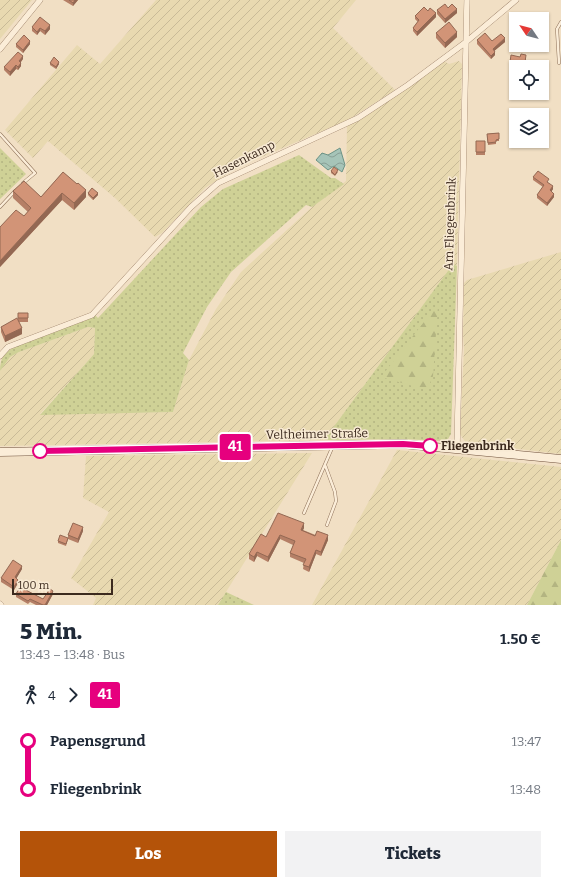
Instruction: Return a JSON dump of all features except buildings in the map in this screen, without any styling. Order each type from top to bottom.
[{"type":"main road","name":"Veltheimer Straße","points":[[0,452],[403,444],[561,459]]},
{"type":"street","points":[[0,49],[40,0]]},
{"type":"street","name":"Am Fliegenbrink","points":[[457,448],[467,0]]},
{"type":"street","name":"Hasenkamp","points":[[0,356],[8,347],[92,315],[191,207],[218,183],[358,118],[408,85],[466,42],[516,0]]},
{"type":"lane","points":[[559,63],[557,30],[561,22]]},
{"type":"lane","points":[[0,134],[35,173],[0,207]]},
{"type":"lane","points":[[304,513],[333,445]]},
{"type":"lane","points":[[324,465],[335,492],[336,501],[327,525]]},
{"type":"shaded area","points":[[0,0],[32,0],[0,39]]},
{"type":"shaded area","points":[[156,0],[356,0],[333,28],[395,90],[348,120],[243,165],[222,177],[205,188],[162,233],[155,237],[115,198],[48,141],[33,158],[5,130],[77,45],[100,64]]},
{"type":"shaded area","points":[[444,61],[449,64],[459,61],[462,64],[457,266],[453,264],[324,440],[0,446],[0,371],[3,366],[10,357],[19,352],[88,327],[95,328],[94,354],[40,414],[173,412],[189,360],[216,309],[241,272],[312,207],[346,181],[347,126]]},
{"type":"shaded area","points":[[561,252],[561,454],[466,443],[460,434],[464,349],[464,283],[467,280]]},
{"type":"shaded area","points":[[397,450],[561,467],[561,540],[527,605],[312,605]]},
{"type":"shaded area","points":[[312,453],[218,605],[93,605],[96,598],[71,578],[109,512],[83,498],[86,456]]},
{"type":"green space","points":[[0,148],[26,174],[0,199]]},
{"type":"green space","points":[[299,155],[331,178],[335,178],[344,184],[312,207],[306,205],[231,272],[207,307],[183,353],[189,360],[173,412],[40,415],[94,354],[95,328],[88,327],[19,352],[10,357],[0,371],[2,359],[9,350],[16,346],[95,315],[98,318],[201,207],[223,189]]},
{"type":"green space","points":[[453,264],[457,266],[451,434],[448,439],[441,441],[404,439],[324,440]]},
{"type":"green space","points":[[438,304],[433,376],[427,390],[381,377]]},
{"type":"green space","points":[[561,540],[561,605],[527,605]]},
{"type":"green space","points":[[226,592],[254,605],[218,605]]},
{"type":"water","points":[[340,148],[345,165],[342,172],[334,166],[328,170],[316,160],[322,153],[328,155]]},
{"type":"bus line","name":"41","points":[[40,451],[403,444],[430,446]]},
{"type":"place","name":"Fliegenbrink","points":[[430,446]]}]
